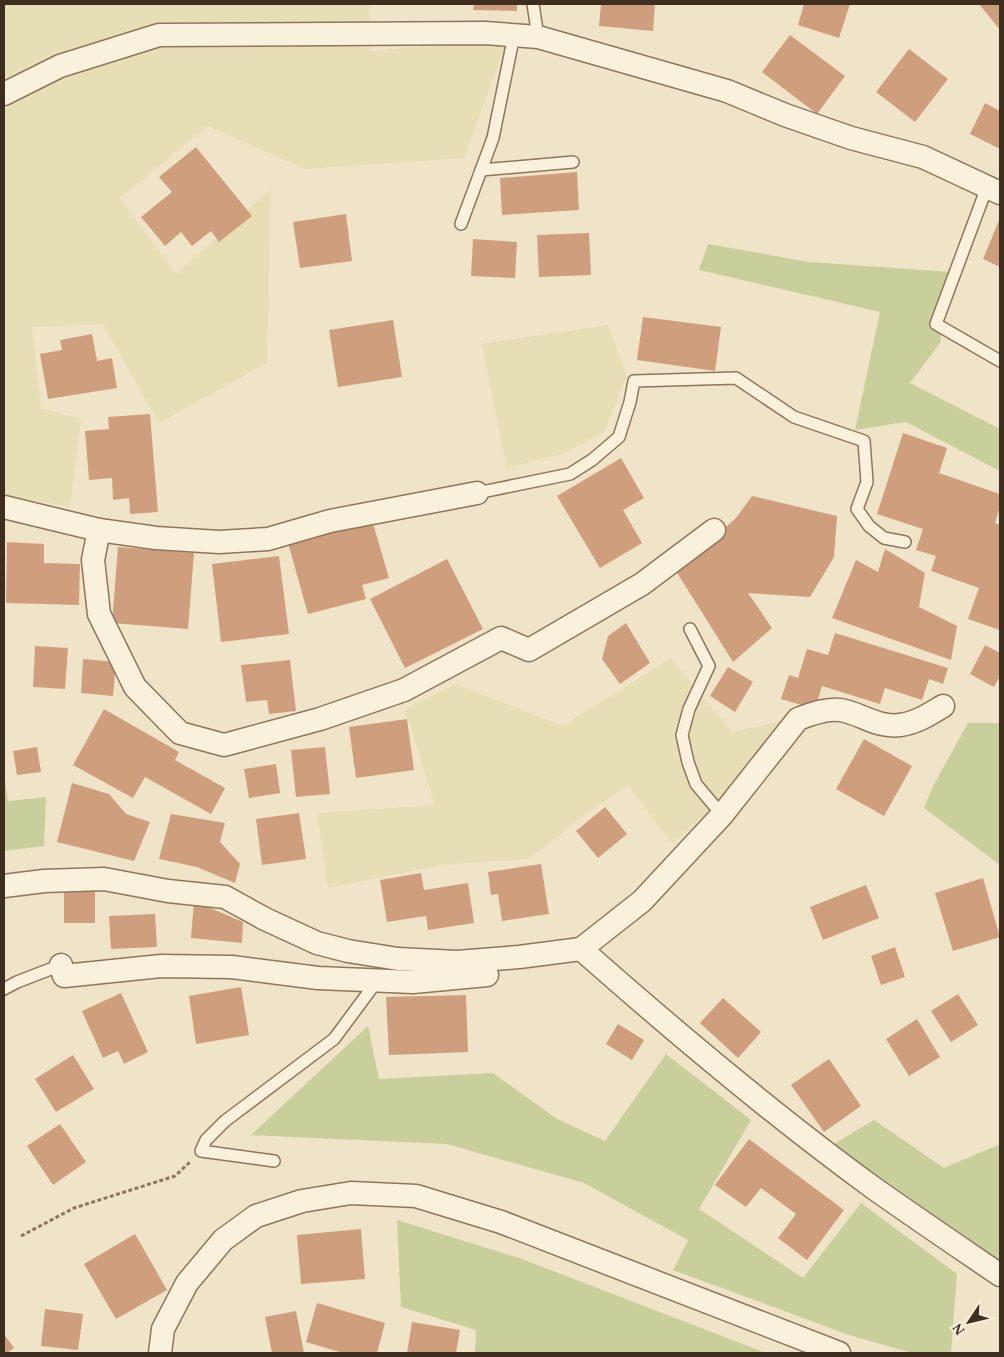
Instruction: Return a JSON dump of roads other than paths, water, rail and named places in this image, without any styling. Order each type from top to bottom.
[{"type":"street","points":[[4,94],[60,66],[159,35],[485,33],[538,37],[727,91],[785,115],[851,138],[923,157],[993,190]]},
{"type":"street","points":[[4,506],[99,530],[156,538],[218,542],[268,539],[330,521],[476,493]]},
{"type":"street","points":[[99,530],[93,560],[99,614],[134,688],[180,733],[224,745],[320,719],[404,690],[501,638],[530,650],[642,584],[714,530]]},
{"type":"street","points":[[4,886],[44,881],[104,879],[168,891],[225,898],[317,943],[348,951],[398,958],[457,962],[581,949],[642,901],[722,815],[798,719],[814,713],[840,710],[878,724],[900,726],[921,720],[943,706]]},
{"type":"street","points":[[581,949],[678,1033],[782,1117],[875,1188],[1000,1275]]},
{"type":"street","points":[[61,965],[64,976],[161,966],[232,967],[318,978],[413,982],[493,975],[556,952]]},
{"type":"street","points":[[160,1353],[163,1329],[187,1283],[223,1240],[256,1216],[302,1201],[351,1193],[416,1196],[501,1222],[839,1353]]},
{"type":"lane","points":[[533,4],[538,37]]},
{"type":"lane","points":[[461,224],[493,138],[514,35]]},
{"type":"lane","points":[[481,170],[573,162]]},
{"type":"lane","points":[[993,190],[936,324],[1000,361]]},
{"type":"lane","points":[[476,493],[570,474],[592,460],[618,437],[630,402],[634,381],[736,378],[794,416],[864,441],[867,482],[857,509],[869,526],[884,538],[905,542]]},
{"type":"lane","points":[[690,629],[708,666],[689,709],[682,735],[688,762],[696,784],[722,815]]},
{"type":"lane","points":[[4,989],[61,965]]},
{"type":"lane","points":[[274,1161],[201,1152],[206,1140],[225,1121],[334,1039],[377,981]]}]
